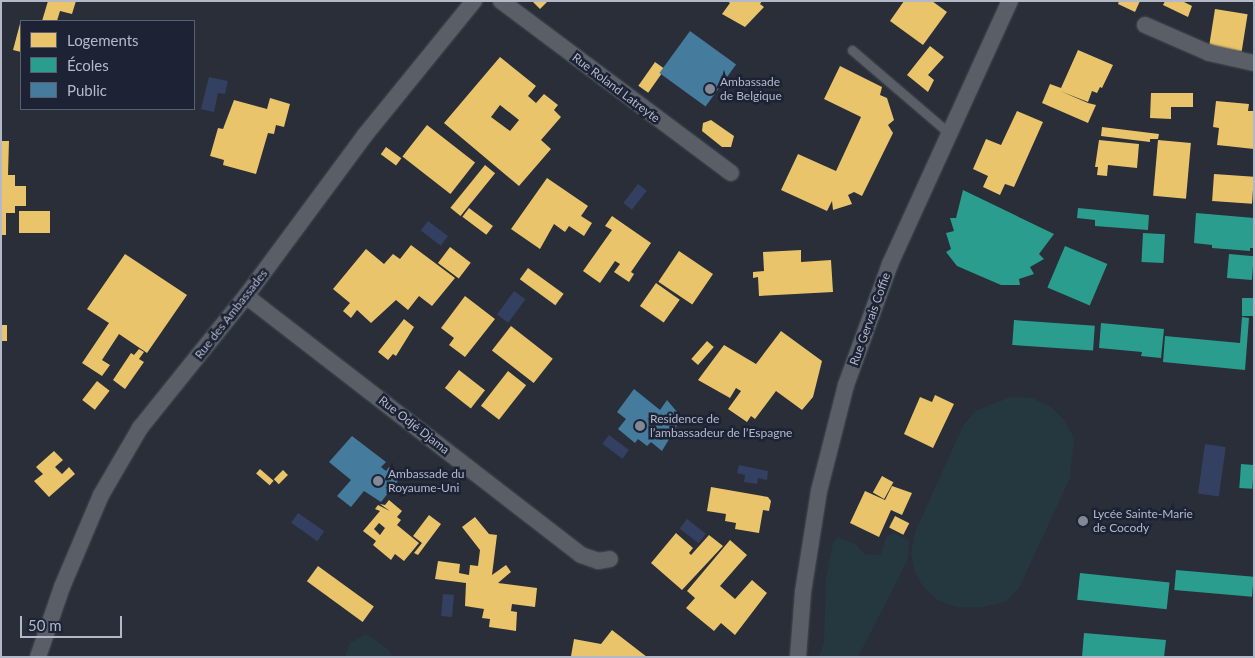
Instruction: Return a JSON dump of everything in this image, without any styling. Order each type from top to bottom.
[{"type":"street","name":"Rue des Ambassades","points":[[38,657],[62,587],[121,457],[140,428],[246,296],[365,135],[474,1]]},
{"type":"street","name":"Rue Roland Latreyte","points":[[502,1],[731,173]]},
{"type":"street","name":"Rue Gervais Coffie","points":[[798,657],[803,592],[819,490],[846,385],[890,264],[1010,1]]},
{"type":"street","points":[[1145,25],[1209,53],[1254,63]]},
{"type":"street","name":"Rue Odjé Djama","points":[[246,296],[582,555],[598,560],[610,559]]},
{"type":"lane","points":[[852,50],[950,134]]},
{"type":"shaded area","points":[[1011,397],[1032,398],[1050,406],[1064,420],[1074,438],[1070,478],[1019,588],[1007,601],[983,607],[958,607],[939,601],[923,587],[914,570],[911,553],[915,532],[964,424],[977,410]]},
{"type":"shaded area","points":[[894,533],[909,541],[908,559],[858,657],[819,657],[824,642],[826,578],[833,543],[838,537],[855,544],[864,554],[881,555],[886,537]]},
{"type":"shaded area","points":[[366,634],[389,650],[392,657],[345,657],[350,643]]},
{"type":"water","points":[[209,77],[228,81],[225,94],[218,93],[214,112],[201,109]]},
{"type":"water","points":[[638,184],[647,191],[632,210],[623,203]]},
{"type":"water","points":[[428,221],[448,236],[441,246],[421,231]]},
{"type":"water","points":[[514,291],[525,299],[508,323],[497,314]]},
{"type":"water","points":[[609,435],[629,450],[622,459],[602,444]]},
{"type":"water","points":[[1205,444],[1226,447],[1219,496],[1198,494]]},
{"type":"water","points":[[739,465],[768,471],[767,480],[758,478],[757,484],[744,482],[745,475],[737,473]]},
{"type":"water","points":[[298,513],[324,531],[317,541],[291,523]]},
{"type":"water","points":[[687,519],[706,534],[699,543],[680,528]]},
{"type":"water","points":[[443,594],[454,595],[452,617],[441,616]]},
{"type":"building: Logements","points":[[48,1],[76,1],[72,14],[60,11],[57,20],[42,20]]},
{"type":"building: Logements","points":[[532,1],[548,1],[540,9]]},
{"type":"building: Logements","points":[[727,1],[762,1],[760,4],[764,7],[745,27],[722,14],[730,3]]},
{"type":"building: Logements","points":[[904,1],[932,1],[947,12],[923,45],[890,21]]},
{"type":"building: Logements","points":[[1119,1],[1140,1],[1135,12],[1118,4]]},
{"type":"building: Logements","points":[[1165,1],[1182,1],[1192,6],[1188,17],[1163,5]]},
{"type":"building: Logements","points":[[1215,9],[1248,14],[1242,52],[1209,47]]},
{"type":"building: Logements","points":[[20,24],[20,52],[13,50]]},
{"type":"building: Logements","points":[[930,46],[944,57],[928,75],[934,80],[928,92],[907,75]]},
{"type":"building: Logements","points":[[1078,50],[1113,65],[1102,88],[1100,87],[1097,93],[1092,91],[1088,102],[1060,91],[1088,103],[1096,105],[1088,123],[1042,103],[1050,84],[1061,88]]},
{"type":"building: Logements","points":[[500,57],[536,86],[528,96],[536,103],[544,94],[558,105],[554,110],[561,117],[541,140],[551,149],[519,186],[444,123]],"holes":[[[500,105],[519,120],[510,131],[491,117]]]},
{"type":"building: Logements","points":[[655,62],[665,69],[648,93],[638,86]]},
{"type":"building: Logements","points":[[840,66],[882,87],[880,95],[887,98],[894,120],[888,125],[893,133],[862,196],[854,192],[848,195],[852,204],[833,210],[832,201],[827,211],[781,190],[798,154],[836,171],[861,117],[824,99]]},
{"type":"building: Logements","points":[[1151,93],[1193,93],[1193,107],[1171,107],[1171,119],[1150,118]]},
{"type":"building: Logements","points":[[270,98],[290,104],[284,127],[276,125],[274,134],[268,133],[256,174],[223,165],[224,160],[210,156],[218,128],[223,129],[234,100],[267,109]]},
{"type":"building: Logements","points":[[1216,101],[1249,104],[1248,111],[1254,111],[1254,149],[1217,145],[1219,128],[1213,127]]},
{"type":"building: Logements","points":[[1017,111],[1043,122],[1014,187],[1005,184],[1000,195],[983,187],[988,176],[973,169],[986,139],[1001,145]]},
{"type":"building: Logements","points":[[711,120],[734,136],[731,147],[722,147],[702,131],[703,123]]},
{"type":"building: Logements","points":[[427,125],[475,163],[450,194],[402,157]]},
{"type":"building: Logements","points":[[1102,127],[1159,134],[1158,139],[1150,139],[1150,142],[1101,136]]},
{"type":"building: Logements","points":[[1099,140],[1139,144],[1137,168],[1108,165],[1107,176],[1097,175],[1098,167],[1095,167]]},
{"type":"building: Logements","points":[[1158,140],[1191,143],[1186,199],[1153,196]]},
{"type":"building: Logements","points":[[1,141],[9,141],[8,175],[15,175],[15,186],[26,186],[26,206],[15,206],[15,213],[6,213],[6,235],[1,235]]},
{"type":"building: Logements","points":[[386,147],[401,158],[396,165],[381,154]]},
{"type":"building: Logements","points":[[485,165],[495,173],[460,216],[450,208]]},
{"type":"building: Logements","points":[[1214,174],[1254,177],[1252,204],[1212,201]]},
{"type":"building: Logements","points":[[547,178],[588,206],[581,216],[592,223],[584,236],[569,226],[565,232],[554,224],[540,249],[511,229]]},
{"type":"building: Logements","points":[[469,208],[493,226],[486,235],[462,217]]},
{"type":"building: Logements","points":[[19,211],[50,211],[50,233],[19,233]]},
{"type":"building: Logements","points":[[612,216],[651,243],[631,272],[634,274],[629,282],[614,272],[620,264],[615,261],[600,283],[583,271],[612,230],[605,226]]},
{"type":"building: Logements","points":[[411,245],[455,278],[432,306],[419,296],[408,310],[396,300],[371,323],[357,310],[351,318],[343,311],[350,303],[333,289],[366,249],[384,264],[393,254],[400,259]]},
{"type":"building: Logements","points":[[450,247],[471,263],[459,279],[438,263]]},
{"type":"building: Logements","points":[[801,250],[801,262],[831,260],[833,292],[759,296],[758,277],[753,278],[753,272],[764,271],[763,252]]},
{"type":"building: Logements","points":[[679,251],[713,274],[692,305],[658,282]]},
{"type":"building: Logements","points":[[125,254],[187,295],[147,353],[119,334],[102,360],[110,365],[102,376],[82,363],[109,323],[87,309]]},
{"type":"building: Logements","points":[[528,268],[564,294],[555,305],[520,279]]},
{"type":"building: Logements","points":[[656,283],[680,300],[664,323],[640,306]]},
{"type":"building: Logements","points":[[465,296],[495,319],[465,357],[449,345],[454,338],[441,328]]},
{"type":"building: Logements","points":[[404,319],[414,327],[396,356],[393,354],[388,360],[378,352]]},
{"type":"building: Logements","points":[[1,325],[7,325],[7,341],[1,341]]},
{"type":"building: Logements","points":[[511,326],[553,359],[534,383],[492,350]]},
{"type":"building: Logements","points":[[781,331],[822,361],[813,397],[802,410],[776,391],[755,419],[751,416],[747,422],[728,409],[741,391],[736,388],[730,398],[698,380],[724,345],[756,364]]},
{"type":"building: Logements","points":[[707,341],[714,347],[698,365],[691,359]]},
{"type":"building: Logements","points":[[139,349],[144,352],[139,359],[144,362],[125,389],[113,380],[131,353],[134,355]]},
{"type":"building: Logements","points":[[459,370],[485,390],[471,408],[445,388]]},
{"type":"building: Logements","points":[[508,371],[526,385],[499,420],[481,406]]},
{"type":"building: Logements","points":[[97,381],[110,391],[95,410],[82,400]]},
{"type":"building: Logements","points":[[935,395],[954,404],[933,448],[904,434],[920,397],[932,402]]},
{"type":"building: Logements","points":[[54,451],[63,460],[55,467],[62,474],[69,467],[75,474],[49,497],[34,481],[43,474],[36,467]]},
{"type":"building: Logements","points":[[260,469],[274,481],[270,485],[256,474]]},
{"type":"building: Logements","points":[[283,470],[288,475],[279,484],[274,479]]},
{"type":"building: Logements","points":[[882,476],[893,482],[884,499],[873,493]]},
{"type":"building: Logements","points":[[892,486],[912,493],[902,515],[891,510],[879,537],[850,523],[865,491],[885,500]]},
{"type":"building: Logements","points":[[711,487],[768,497],[771,501],[769,511],[763,510],[759,533],[735,529],[736,523],[725,521],[726,514],[707,511]]},
{"type":"building: Logements","points":[[389,500],[402,511],[397,517],[401,520],[397,525],[419,543],[404,561],[395,554],[391,560],[373,545],[376,541],[363,531],[380,511],[375,509],[378,505],[390,511],[380,504],[385,505]],"holes":[[[379,523],[385,528],[380,535],[374,529]]]},
{"type":"building: Logements","points":[[429,515],[441,524],[418,555],[414,553],[422,543],[413,536]]},
{"type":"building: Logements","points":[[895,516],[909,523],[903,535],[889,528]]},
{"type":"building: Logements","points":[[475,517],[489,534],[497,535],[492,575],[506,565],[511,572],[498,583],[537,588],[535,607],[512,604],[511,611],[517,612],[516,631],[489,627],[490,619],[482,618],[484,609],[465,606],[466,583],[435,579],[438,561],[460,564],[459,573],[469,575],[470,565],[478,566],[480,550],[462,527]]},
{"type":"building: Logements","points":[[676,533],[693,548],[689,553],[691,555],[709,535],[723,546],[682,590],[651,563]]},
{"type":"building: Logements","points":[[730,540],[747,555],[720,586],[735,599],[752,580],[767,593],[735,635],[721,623],[714,631],[686,608],[695,598],[687,591]]},
{"type":"building: Logements","points":[[318,566],[374,607],[363,622],[307,581]]},
{"type":"building: Logements","points":[[612,630],[647,657],[571,656],[574,639],[601,644]]},
{"type":"building: Écoles","points":[[963,190],[1054,234],[1039,254],[1044,259],[1030,267],[1034,274],[1019,279],[1020,285],[1001,285],[957,266],[946,252],[951,249],[946,233],[954,231],[950,218],[956,218]]},
{"type":"building: Écoles","points":[[1078,208],[1149,215],[1148,230],[1095,226],[1095,220],[1077,218]]},
{"type":"building: Écoles","points":[[1196,213],[1254,218],[1254,248],[1250,248],[1250,251],[1212,248],[1212,245],[1194,243]]},
{"type":"building: Écoles","points":[[1143,233],[1165,234],[1163,263],[1141,262]]},
{"type":"building: Écoles","points":[[1065,246],[1107,264],[1090,305],[1047,287]]},
{"type":"building: Écoles","points":[[1229,254],[1254,256],[1252,280],[1227,278]]},
{"type":"building: Écoles","points":[[1242,298],[1254,298],[1254,316],[1242,316]]},
{"type":"building: Écoles","points":[[1242,317],[1249,318],[1245,370],[1163,362],[1165,336],[1240,343]]},
{"type":"building: Écoles","points":[[1014,320],[1095,326],[1093,351],[1012,345]]},
{"type":"building: Écoles","points":[[1101,323],[1164,329],[1161,358],[1141,356],[1142,352],[1099,348]]},
{"type":"building: Écoles","points":[[1241,464],[1254,465],[1252,489],[1239,488]]},
{"type":"building: Écoles","points":[[1176,570],[1254,577],[1252,597],[1174,590]]},
{"type":"building: Écoles","points":[[1080,573],[1170,582],[1167,609],[1077,600]]},
{"type":"building: Écoles","points":[[1084,633],[1166,640],[1164,657],[1082,657]]},
{"type":"building: Public","points":[[690,31],[736,65],[706,107],[659,73]]},
{"type":"building: Public","points":[[634,389],[660,410],[667,400],[678,413],[672,420],[678,424],[662,451],[651,442],[647,446],[638,439],[635,443],[618,429],[626,419],[617,412]]},
{"type":"building: Public","points":[[352,436],[386,462],[381,467],[386,471],[389,467],[401,477],[381,502],[364,491],[351,507],[337,496],[351,480],[329,462]]},
{"type":"place","name":"Ambassade de Belgique","points":[[710,89]]},
{"type":"place","name":"Residence de l’ambassadeur de l’Espagne","points":[[640,426]]},
{"type":"place","name":"Ambassade du Royaume-Uni","points":[[378,481]]},
{"type":"place","name":"Lycée Sainte-Marie de Cocody","points":[[1083,521]]}]
